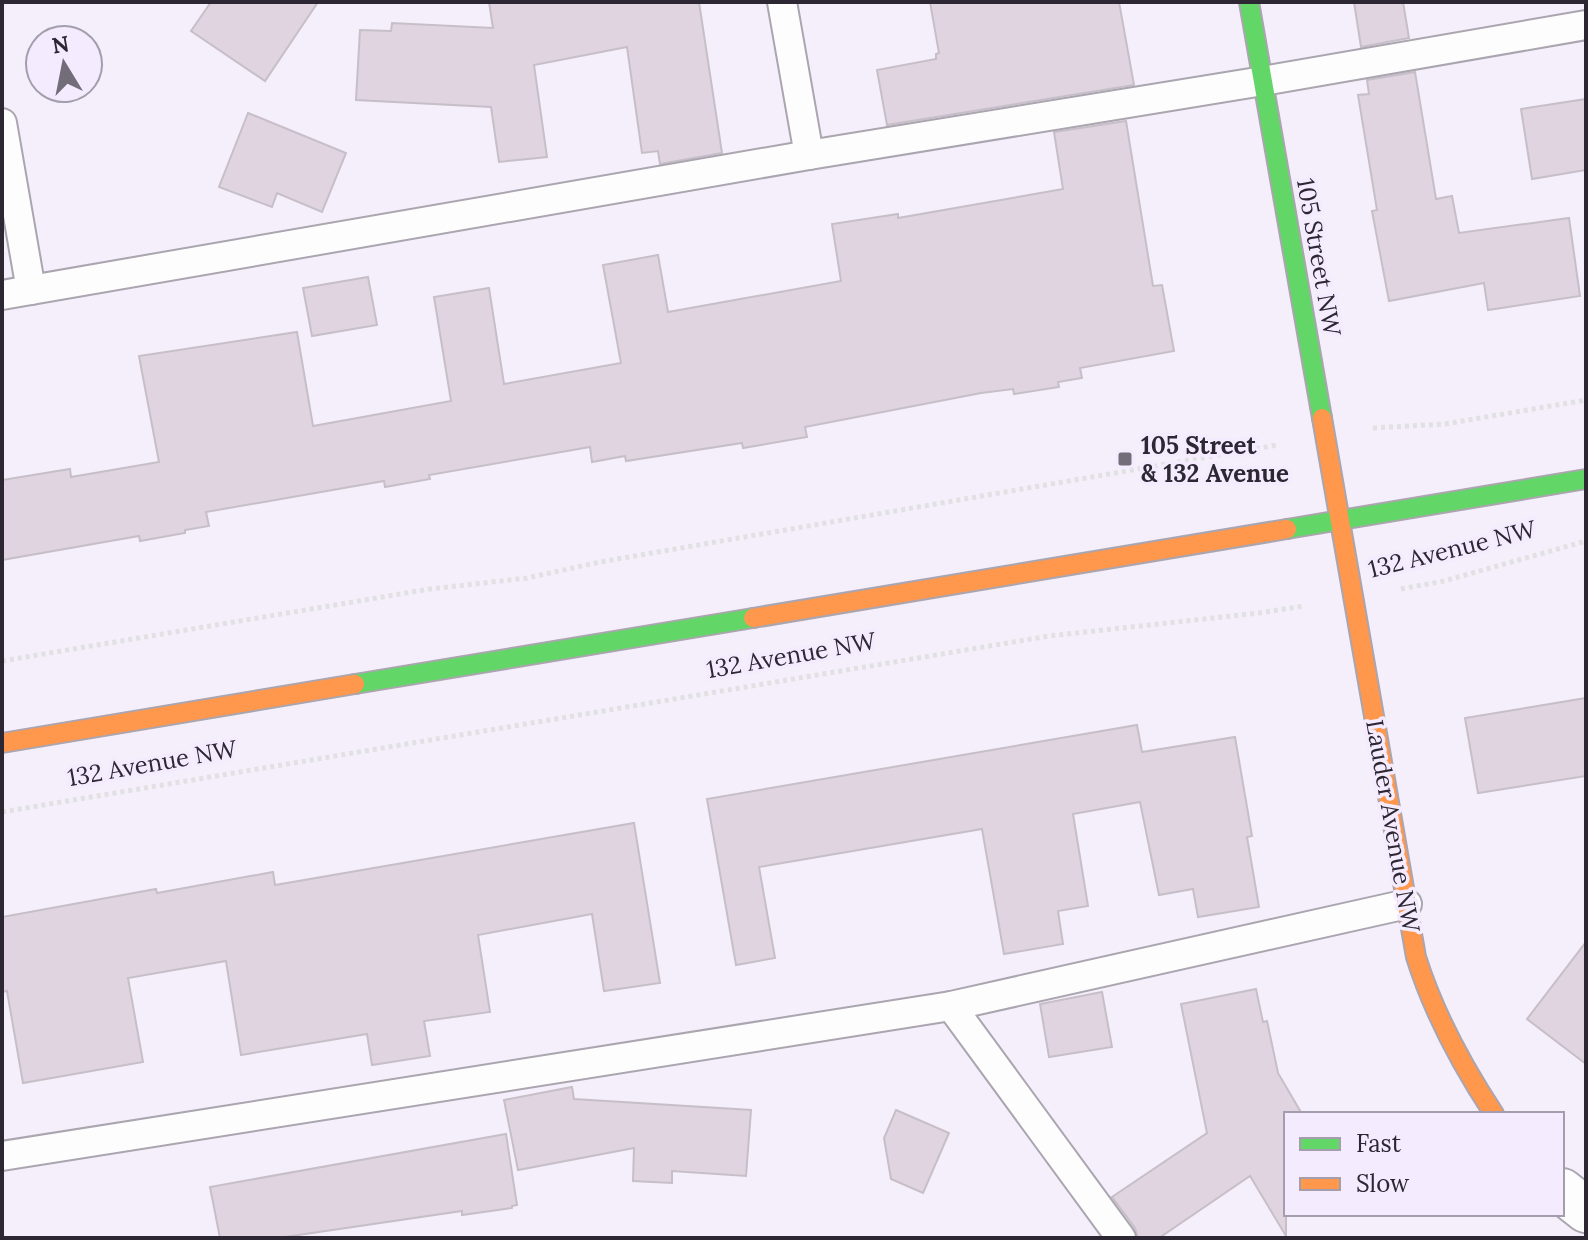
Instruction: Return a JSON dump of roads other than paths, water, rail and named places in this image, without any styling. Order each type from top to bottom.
[{"type":"street","name":"105 Street NW","points":[[1249,2],[1341,521]]},
{"type":"street","name":"132 Avenue NW","points":[[2,743],[1586,479]]},
{"type":"street","name":"Lauder Avenue NW","points":[[1341,521],[1416,957],[1441,1029],[1493,1112]]},
{"type":"street","points":[[1564,1193],[1586,1210]]},
{"type":"lane","points":[[782,2],[809,155]]},
{"type":"lane","points":[[2,295],[809,155],[1586,25]]},
{"type":"lane","points":[[2,123],[31,290]]},
{"type":"lane","points":[[2,1156],[951,1006],[1407,904]]},
{"type":"lane","points":[[951,1006],[1121,1238]]},
{"type":"place","name":"105 Street & 132 Avenue","points":[[1125,459]]}]
